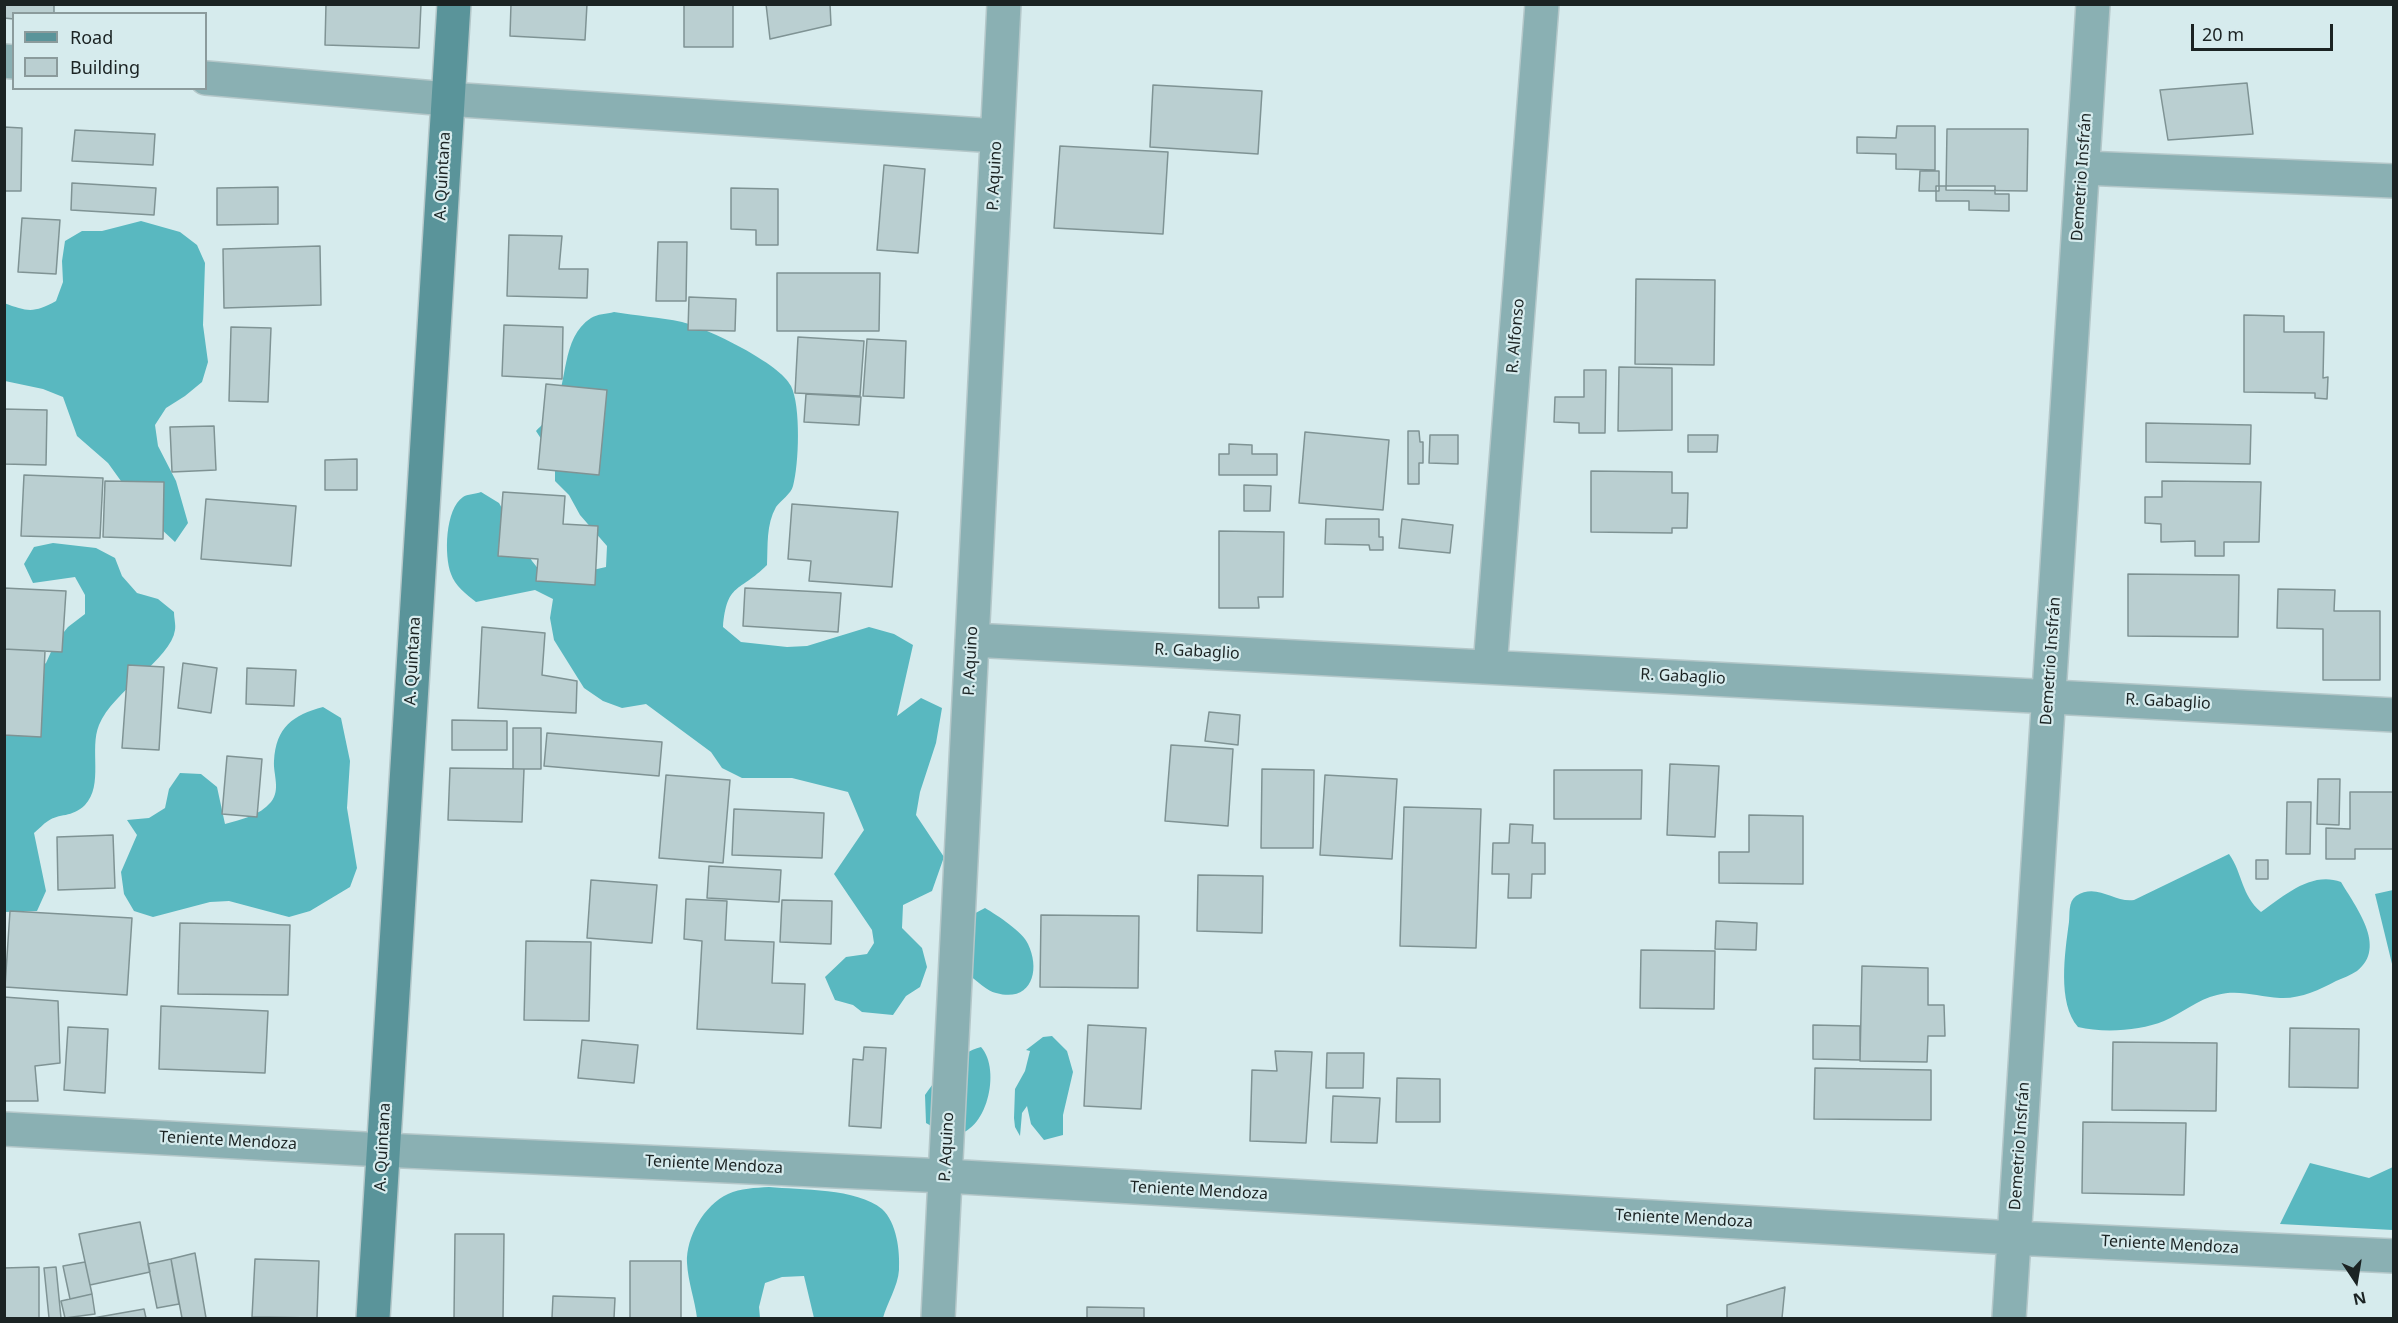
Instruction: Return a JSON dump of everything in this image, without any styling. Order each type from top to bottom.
[{"type":"street","name":"A. Quintana","points":[[373,1318],[454,4]]},
{"type":"street","name":"P. Aquino","points":[[938,1318],[1004,4]]},
{"type":"street","name":"R. Alfonso","points":[[1490,667],[1542,4]]},
{"type":"street","name":"Demetrio Insfrán","points":[[2009,1318],[2093,4]]},
{"type":"street","points":[[207,78],[447,99],[997,136]]},
{"type":"street","points":[[2083,168],[2394,181]]},
{"type":"street","name":"R. Gabaglio","points":[[972,640],[2394,715]]},
{"type":"street","name":"Teniente Mendoza","points":[[4,1129],[383,1150],[945,1176],[2014,1238],[2394,1256]]},
{"type":"shaded area","points":[[141,221],[180,232],[197,245],[205,263],[203,325],[208,362],[202,382],[166,408],[155,425],[158,446],[176,481],[188,523],[175,542],[144,513],[108,463],[77,436],[63,397],[43,389],[5,381],[4,303],[31,310],[42,308],[56,301],[63,282],[62,261],[65,241],[82,231],[102,231]]},
{"type":"shaded area","points":[[614,312],[682,322],[708,331],[759,358],[784,377],[791,386],[796,407],[798,436],[793,486],[773,514],[768,535],[767,565],[731,595],[723,627],[741,642],[787,647],[807,646],[869,627],[894,634],[913,645],[897,716],[921,698],[942,708],[936,743],[920,792],[916,815],[944,857],[932,891],[903,905],[902,928],[922,948],[927,967],[920,987],[906,996],[893,1015],[862,1012],[853,1005],[835,1000],[825,977],[846,957],[867,954],[874,943],[872,930],[834,874],[864,830],[848,792],[792,778],[742,778],[722,768],[711,752],[646,704],[622,708],[603,701],[584,688],[554,640],[550,618],[553,599],[535,590],[476,602],[458,586],[451,574],[447,556],[449,522],[457,503],[463,497],[481,492],[499,503],[532,561],[544,576],[566,576],[606,567],[607,546],[580,515],[569,495],[555,481],[555,460],[536,431],[551,416],[561,389],[574,337],[591,318]]},
{"type":"shaded area","points":[[53,543],[96,548],[115,558],[122,576],[137,593],[158,599],[174,612],[175,630],[163,652],[116,700],[99,725],[95,745],[94,787],[91,797],[80,809],[52,819],[34,833],[46,891],[37,911],[5,912],[5,678],[30,674],[46,663],[55,643],[68,627],[85,614],[85,595],[75,577],[33,583],[24,564],[34,547]]},
{"type":"shaded area","points":[[323,707],[341,718],[350,761],[347,808],[357,868],[350,887],[310,911],[289,917],[229,901],[210,902],[153,917],[134,911],[124,894],[121,872],[137,835],[127,820],[149,818],[165,808],[169,789],[180,773],[201,774],[217,787],[225,824],[261,811],[271,802],[276,792],[275,749],[282,731],[303,714]]},
{"type":"shaded area","points":[[2229,854],[2250,899],[2261,912],[2309,882],[2330,879],[2341,882],[2366,926],[2370,950],[2366,961],[2352,974],[2302,995],[2280,998],[2225,993],[2203,1000],[2164,1021],[2144,1027],[2110,1030],[2078,1027],[2067,1005],[2064,977],[2070,908],[2073,898],[2091,891],[2119,899],[2134,900]]},
{"type":"shaded area","points":[[2394,890],[2393,968],[2375,894]]},
{"type":"shaded area","points":[[985,908],[1015,929],[1025,939],[1032,954],[1033,974],[1025,989],[1018,993],[1008,995],[993,992],[969,975],[966,918]]},
{"type":"shaded area","points":[[1052,1036],[1067,1051],[1073,1072],[1063,1115],[1063,1135],[1044,1140],[1031,1124],[1027,1106],[1022,1113],[1020,1136],[1015,1127],[1014,1118],[1015,1089],[1025,1071],[1030,1051],[1026,1050],[1043,1037]]},
{"type":"shaded area","points":[[981,1047],[987,1058],[990,1087],[980,1117],[971,1128],[960,1134],[941,1132],[926,1123],[925,1095],[957,1059]]},
{"type":"shaded area","points":[[2310,1163],[2369,1178],[2393,1167],[2393,1230],[2280,1224]]},
{"type":"shaded area","points":[[769,1187],[843,1194],[871,1202],[882,1209],[894,1229],[899,1262],[897,1282],[883,1318],[814,1318],[804,1276],[782,1277],[765,1283],[759,1307],[760,1318],[697,1318],[687,1253],[698,1223],[711,1206],[728,1194],[743,1189]]},
{"type":"building","points":[[4,4],[54,4],[54,12],[12,12],[12,19],[4,18]]},
{"type":"building","points":[[326,4],[421,4],[419,48],[325,45]]},
{"type":"building","points":[[511,4],[587,4],[585,40],[510,36]]},
{"type":"building","points":[[684,4],[733,4],[733,47],[684,47]]},
{"type":"building","points":[[766,4],[830,4],[831,25],[770,39]]},
{"type":"building","points":[[2247,83],[2253,134],[2168,140],[2160,90]]},
{"type":"building","points":[[1153,85],[1262,91],[1258,154],[1150,147]]},
{"type":"building","points":[[1897,126],[1935,126],[1935,170],[1896,169],[1896,154],[1857,153],[1857,137],[1896,138]]},
{"type":"building","points":[[4,127],[22,128],[21,191],[4,191]]},
{"type":"building","points":[[1947,129],[2028,129],[2027,191],[1946,190]]},
{"type":"building","points":[[75,130],[155,134],[153,165],[72,161]]},
{"type":"building","points":[[1060,146],[1168,152],[1163,234],[1054,228]]},
{"type":"building","points":[[884,165],[925,169],[918,253],[877,250]]},
{"type":"building","points":[[1920,171],[1939,171],[1939,191],[1919,191]]},
{"type":"building","points":[[72,183],[156,188],[154,215],[71,210]]},
{"type":"building","points":[[1936,186],[1995,186],[1995,194],[2009,194],[2009,211],[1969,210],[1969,201],[1936,201]]},
{"type":"building","points":[[278,187],[278,224],[217,225],[217,188]]},
{"type":"building","points":[[731,188],[778,189],[778,245],[756,245],[756,230],[731,229]]},
{"type":"building","points":[[22,218],[60,220],[56,274],[18,272]]},
{"type":"building","points":[[509,235],[562,236],[559,269],[588,269],[587,298],[507,296]]},
{"type":"building","points":[[658,242],[687,242],[686,301],[656,301]]},
{"type":"building","points":[[320,246],[321,305],[224,308],[223,249]]},
{"type":"building","points":[[777,273],[880,273],[879,331],[777,331]]},
{"type":"building","points":[[1636,279],[1715,280],[1714,365],[1635,364]]},
{"type":"building","points":[[689,297],[736,299],[735,331],[688,330]]},
{"type":"building","points":[[2244,315],[2284,316],[2284,332],[2324,332],[2323,378],[2328,377],[2327,399],[2315,398],[2315,393],[2244,392]]},
{"type":"building","points":[[504,325],[563,327],[562,379],[502,376]]},
{"type":"building","points":[[231,327],[271,328],[268,402],[229,401]]},
{"type":"building","points":[[798,337],[864,341],[860,396],[795,393]]},
{"type":"building","points":[[867,339],[906,341],[904,398],[863,396]]},
{"type":"building","points":[[1619,367],[1672,368],[1672,430],[1618,431]]},
{"type":"building","points":[[1584,370],[1606,370],[1605,433],[1579,433],[1579,423],[1554,422],[1555,397],[1584,397]]},
{"type":"building","points":[[546,384],[607,390],[599,475],[538,469]]},
{"type":"building","points":[[806,394],[861,397],[859,425],[804,422]]},
{"type":"building","points":[[4,409],[47,410],[46,465],[4,464]]},
{"type":"building","points":[[2146,423],[2251,425],[2250,464],[2146,462]]},
{"type":"building","points":[[214,426],[216,470],[172,472],[170,427]]},
{"type":"building","points":[[1408,431],[1419,431],[1420,442],[1423,442],[1423,463],[1419,463],[1419,484],[1408,484]]},
{"type":"building","points":[[1305,432],[1389,440],[1383,510],[1299,503]]},
{"type":"building","points":[[1430,435],[1458,435],[1458,464],[1429,463]]},
{"type":"building","points":[[1688,435],[1718,435],[1717,452],[1688,452]]},
{"type":"building","points":[[1229,444],[1252,445],[1252,454],[1277,454],[1277,475],[1219,475],[1219,454],[1229,454]]},
{"type":"building","points":[[357,459],[357,490],[325,490],[325,460]]},
{"type":"building","points":[[1591,471],[1672,472],[1672,493],[1688,493],[1687,528],[1672,528],[1672,533],[1591,532]]},
{"type":"building","points":[[24,475],[103,478],[100,538],[21,536]]},
{"type":"building","points":[[105,481],[164,482],[163,539],[103,537]]},
{"type":"building","points":[[2162,481],[2261,482],[2259,542],[2224,542],[2224,556],[2195,556],[2195,541],[2161,542],[2161,524],[2145,523],[2145,497],[2162,497]]},
{"type":"building","points":[[1244,485],[1271,486],[1270,511],[1244,511]]},
{"type":"building","points":[[503,492],[565,496],[563,524],[598,526],[595,585],[536,581],[538,559],[498,556]]},
{"type":"building","points":[[206,499],[296,506],[291,566],[201,559]]},
{"type":"building","points":[[792,504],[898,512],[892,587],[809,581],[811,561],[788,559]]},
{"type":"building","points":[[1326,519],[1379,519],[1379,537],[1383,537],[1383,550],[1370,550],[1369,545],[1325,544]]},
{"type":"building","points":[[1402,519],[1453,525],[1450,553],[1399,548]]},
{"type":"building","points":[[1219,531],[1284,532],[1283,597],[1258,597],[1259,608],[1219,608]]},
{"type":"building","points":[[2128,574],[2239,575],[2238,637],[2128,636]]},
{"type":"building","points":[[4,588],[66,591],[62,652],[4,649]]},
{"type":"building","points":[[745,588],[841,593],[838,632],[743,626]]},
{"type":"building","points":[[2278,589],[2335,590],[2334,611],[2380,611],[2380,680],[2323,680],[2323,629],[2277,628]]},
{"type":"building","points":[[482,627],[545,633],[542,675],[577,681],[576,713],[478,708]]},
{"type":"building","points":[[4,649],[45,651],[41,737],[4,735]]},
{"type":"building","points":[[183,663],[217,668],[211,713],[178,708]]},
{"type":"building","points":[[128,665],[164,667],[159,750],[122,748]]},
{"type":"building","points":[[247,668],[296,670],[294,706],[246,704]]},
{"type":"building","points":[[1209,712],[1240,715],[1238,745],[1205,741]]},
{"type":"building","points":[[452,720],[507,721],[507,750],[452,750]]},
{"type":"building","points":[[513,728],[541,728],[541,769],[513,769]]},
{"type":"building","points":[[547,733],[662,742],[659,776],[544,766]]},
{"type":"building","points":[[1171,745],[1233,749],[1228,826],[1165,821]]},
{"type":"building","points":[[227,756],[262,759],[257,817],[222,814]]},
{"type":"building","points":[[1670,764],[1719,766],[1715,837],[1667,835]]},
{"type":"building","points":[[450,768],[524,769],[522,822],[448,820]]},
{"type":"building","points":[[1262,769],[1314,770],[1313,848],[1261,848]]},
{"type":"building","points":[[1554,770],[1642,770],[1641,819],[1554,819]]},
{"type":"building","points":[[666,775],[730,780],[723,863],[659,858]]},
{"type":"building","points":[[1325,775],[1397,779],[1392,859],[1320,855]]},
{"type":"building","points":[[2318,779],[2340,779],[2339,825],[2317,824]]},
{"type":"building","points":[[2350,792],[2394,792],[2394,849],[2355,849],[2355,859],[2326,859],[2326,828],[2350,829]]},
{"type":"building","points":[[2287,802],[2311,802],[2310,854],[2286,854]]},
{"type":"building","points":[[1404,807],[1481,809],[1476,948],[1400,946]]},
{"type":"building","points":[[734,809],[824,813],[822,858],[732,855]]},
{"type":"building","points":[[1749,815],[1803,816],[1803,884],[1719,883],[1719,852],[1749,852]]},
{"type":"building","points":[[1510,824],[1533,825],[1532,843],[1545,843],[1545,874],[1532,874],[1531,898],[1508,898],[1509,874],[1492,874],[1493,843],[1509,843]]},
{"type":"building","points":[[113,835],[115,888],[58,890],[57,837]]},
{"type":"building","points":[[2256,860],[2268,860],[2268,879],[2256,879]]},
{"type":"building","points":[[709,866],[781,870],[779,902],[707,898]]},
{"type":"building","points":[[1198,875],[1263,876],[1262,933],[1197,931]]},
{"type":"building","points":[[591,880],[657,885],[652,943],[587,938]]},
{"type":"building","points":[[686,899],[727,901],[725,940],[774,942],[772,983],[805,984],[803,1034],[697,1029],[702,941],[684,939]]},
{"type":"building","points":[[782,900],[832,901],[831,944],[780,942]]},
{"type":"building","points":[[10,911],[132,918],[127,995],[5,987]]},
{"type":"building","points":[[1041,915],[1139,916],[1138,988],[1040,987]]},
{"type":"building","points":[[1716,921],[1757,923],[1756,950],[1715,949]]},
{"type":"building","points":[[180,923],[290,925],[288,995],[178,994]]},
{"type":"building","points":[[526,941],[591,942],[589,1021],[524,1020]]},
{"type":"building","points":[[1641,950],[1715,951],[1714,1009],[1640,1008]]},
{"type":"building","points":[[1862,966],[1928,968],[1928,1005],[1944,1005],[1945,1036],[1928,1036],[1927,1062],[1860,1061]]},
{"type":"building","points":[[4,997],[58,1001],[60,1063],[35,1066],[38,1101],[4,1101]]},
{"type":"building","points":[[161,1006],[268,1011],[265,1073],[159,1069]]},
{"type":"building","points":[[1088,1025],[1146,1028],[1141,1109],[1084,1106]]},
{"type":"building","points":[[1813,1025],[1860,1026],[1860,1060],[1813,1059]]},
{"type":"building","points":[[68,1027],[108,1029],[105,1093],[64,1090]]},
{"type":"building","points":[[2290,1028],[2359,1029],[2358,1088],[2289,1087]]},
{"type":"building","points":[[582,1040],[638,1045],[634,1083],[578,1078]]},
{"type":"building","points":[[2113,1042],[2217,1043],[2216,1111],[2112,1110]]},
{"type":"building","points":[[864,1047],[886,1048],[881,1128],[849,1126],[853,1059],[863,1060]]},
{"type":"building","points":[[1275,1051],[1312,1052],[1306,1143],[1250,1141],[1252,1070],[1277,1071]]},
{"type":"building","points":[[1327,1053],[1364,1053],[1363,1088],[1326,1088]]},
{"type":"building","points":[[1815,1068],[1931,1070],[1931,1120],[1814,1119]]},
{"type":"building","points":[[1397,1078],[1440,1079],[1440,1122],[1396,1122]]},
{"type":"building","points":[[1333,1096],[1380,1098],[1377,1143],[1331,1142]]},
{"type":"building","points":[[2083,1122],[2186,1123],[2184,1195],[2082,1193]]},
{"type":"building","points":[[140,1222],[150,1272],[90,1285],[79,1234]]},
{"type":"building","points":[[455,1234],[504,1234],[503,1318],[454,1318]]},
{"type":"building","points":[[195,1253],[206,1318],[182,1318],[171,1259]]},
{"type":"building","points":[[171,1259],[179,1304],[157,1308],[148,1264]]},
{"type":"building","points":[[255,1259],[319,1261],[317,1318],[252,1317]]},
{"type":"building","points":[[630,1261],[681,1261],[681,1318],[630,1318]]},
{"type":"building","points":[[85,1262],[92,1294],[70,1299],[63,1266]]},
{"type":"building","points":[[39,1267],[39,1318],[4,1318],[4,1268]]},
{"type":"building","points":[[56,1267],[61,1318],[49,1318],[44,1268]]},
{"type":"building","points":[[1785,1287],[1782,1318],[1727,1318],[1727,1305]]},
{"type":"building","points":[[92,1294],[95,1314],[65,1318],[61,1301]]},
{"type":"building","points":[[553,1296],[615,1298],[614,1318],[552,1318]]},
{"type":"building","points":[[1087,1307],[1144,1308],[1144,1318],[1087,1318]]},
{"type":"building","points":[[144,1309],[146,1318],[93,1318]]}]
